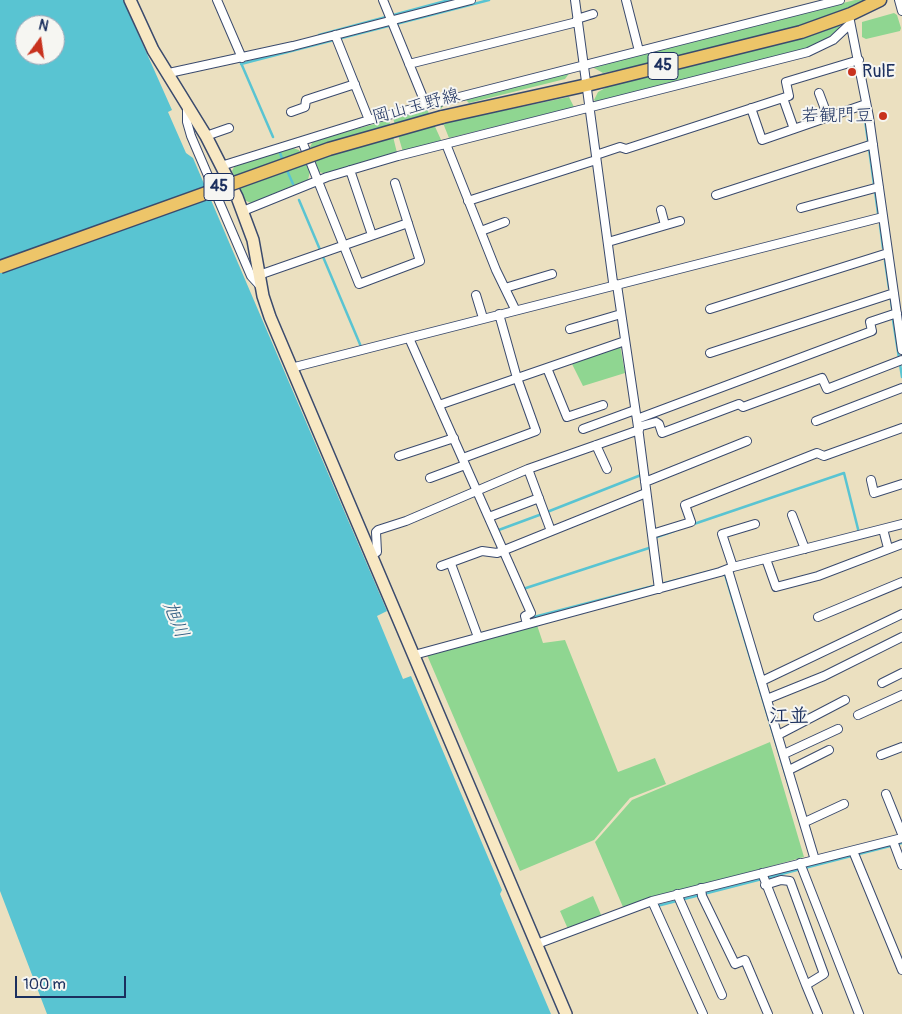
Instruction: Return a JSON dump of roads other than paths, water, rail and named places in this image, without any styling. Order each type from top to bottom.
[{"type":"main road","name":"岡山玉野線","points":[[0,267],[329,149],[442,118],[587,85],[851,19],[880,0]]},
{"type":"street","points":[[130,0],[146,37],[206,136],[243,211],[253,240],[266,306],[566,1014]]},
{"type":"street","points":[[217,0],[239,58]]},
{"type":"street","points":[[383,0],[426,105]]},
{"type":"street","points":[[169,73],[336,39],[391,20],[471,0]]},
{"type":"street","points":[[574,0],[585,65],[588,107],[613,282],[617,285],[619,315],[645,482],[658,585]]},
{"type":"street","points":[[626,0],[639,51]]},
{"type":"street","points":[[222,166],[277,147],[369,120],[840,0]]},
{"type":"street","points":[[899,0],[902,11]]},
{"type":"street","points":[[409,64],[577,20],[593,14]]},
{"type":"street","points":[[243,211],[350,170],[588,107],[808,52],[837,36],[851,19]]},
{"type":"street","points":[[851,19],[866,104],[869,145],[883,217],[902,350]]},
{"type":"street","points":[[837,36],[854,42]]},
{"type":"street","points":[[336,39],[369,120]]},
{"type":"street","points":[[468,201],[620,147],[626,149],[789,96],[786,82],[859,60]]},
{"type":"street","points":[[291,112],[305,107],[306,100],[355,84]]},
{"type":"street","points":[[819,93],[828,117]]},
{"type":"street","points":[[783,98],[794,129]]},
{"type":"street","points":[[187,103],[187,122],[190,136],[251,276],[262,289]]},
{"type":"street","points":[[751,108],[762,140],[866,104]]},
{"type":"street","points":[[206,136],[229,128]]},
{"type":"street","points":[[302,141],[359,284],[420,261],[395,183]]},
{"type":"street","points":[[446,144],[468,201],[515,309]]},
{"type":"street","points":[[716,195],[869,145]]},
{"type":"street","points":[[350,170],[372,235]]},
{"type":"street","points":[[800,208],[876,188]]},
{"type":"street","points":[[660,210],[665,226]]},
{"type":"street","points":[[291,368],[410,339],[483,318],[500,316],[515,309],[883,217]]},
{"type":"street","points":[[608,242],[680,221]]},
{"type":"street","points":[[481,231],[505,222]]},
{"type":"street","points":[[259,275],[408,223]]},
{"type":"street","points":[[710,310],[888,253]]},
{"type":"street","points":[[505,288],[552,274]]},
{"type":"street","points":[[710,353],[894,293]]},
{"type":"street","points":[[476,294],[483,318]]},
{"type":"street","points":[[371,555],[377,552],[376,532],[378,530],[528,469],[596,445],[872,331],[870,322],[897,313]]},
{"type":"street","points":[[570,329],[619,315]]},
{"type":"street","points":[[430,478],[536,431],[517,378],[500,316]]},
{"type":"street","points":[[410,339],[462,464],[489,517],[501,552],[528,614],[525,616],[527,624]]},
{"type":"street","points":[[439,405],[623,342]]},
{"type":"street","points":[[637,427],[656,422],[659,424],[662,433],[739,404],[744,407],[822,378],[827,389],[901,360]]},
{"type":"street","points":[[547,368],[567,417],[603,405]]},
{"type":"street","points":[[816,421],[902,388]]},
{"type":"street","points":[[583,428],[633,411]]},
{"type":"street","points":[[652,534],[691,522],[685,505],[817,453],[824,456],[902,428]]},
{"type":"street","points":[[399,456],[451,439]]},
{"type":"street","points":[[645,482],[747,441]]},
{"type":"street","points":[[596,445],[607,469]]},
{"type":"street","points":[[528,469],[551,531]]},
{"type":"street","points":[[870,480],[874,493],[902,484]]},
{"type":"street","points":[[441,566],[451,564],[482,551],[501,552],[646,493]]},
{"type":"street","points":[[489,517],[539,498]]},
{"type":"street","points":[[792,514],[805,549]]},
{"type":"street","points":[[755,524],[722,534],[727,570],[815,860]]},
{"type":"street","points":[[414,654],[527,624],[658,585],[767,561],[805,549],[902,524]]},
{"type":"street","points":[[884,530],[888,548]]},
{"type":"street","points":[[767,561],[776,587],[818,576],[902,544]]},
{"type":"street","points":[[451,564],[478,637]]},
{"type":"street","points":[[818,617],[902,582]]},
{"type":"street","points":[[762,681],[902,614]]},
{"type":"street","points":[[767,699],[824,676],[902,637]]},
{"type":"street","points":[[882,683],[902,673]]},
{"type":"street","points":[[858,715],[902,695]]},
{"type":"street","points":[[778,736],[846,700]]},
{"type":"street","points":[[784,754],[838,729]]},
{"type":"street","points":[[881,755],[902,747]]},
{"type":"street","points":[[789,770],[829,750]]},
{"type":"street","points":[[886,794],[902,834]]},
{"type":"street","points":[[805,822],[844,804]]},
{"type":"street","points":[[536,944],[652,901],[779,874],[815,860],[854,854],[894,843],[902,838]]},
{"type":"street","points":[[894,843],[902,865]]},
{"type":"street","points":[[854,854],[902,970]]},
{"type":"street","points":[[801,866],[859,1014]]},
{"type":"street","points":[[763,878],[779,874],[790,881],[824,974],[806,985]]},
{"type":"street","points":[[763,878],[818,1014]]},
{"type":"street","points":[[702,891],[735,964],[745,960],[768,1014]]},
{"type":"street","points":[[677,897],[722,995]]},
{"type":"street","points":[[652,901],[703,1014]]},
{"type":"water","name":"旭川","points":[[0,0],[123,0],[172,110],[168,112],[186,153],[193,158],[387,611],[377,616],[403,679],[411,676],[502,890],[500,894],[551,1014],[47,1014],[0,891]]},
{"type":"waterway","points":[[319,35],[449,0]]},
{"type":"waterway","points":[[241,64],[489,0]]},
{"type":"waterway","points":[[241,63],[273,137]]},
{"type":"waterway","points":[[865,120],[878,213]]},
{"type":"waterway","points":[[280,153],[283,161]]},
{"type":"waterway","points":[[286,168],[293,184]]},
{"type":"waterway","points":[[299,200],[362,349]]},
{"type":"waterway","points":[[880,225],[883,248]]},
{"type":"waterway","points":[[885,261],[889,288]]},
{"type":"waterway","points":[[891,300],[892,308]]},
{"type":"waterway","points":[[893,320],[899,358]]},
{"type":"waterway","points":[[900,364],[902,377]]},
{"type":"waterway","points":[[691,525],[844,473],[859,533]]},
{"type":"waterway","points":[[547,512],[641,475]]},
{"type":"waterway","points":[[496,531],[542,514]]},
{"type":"waterway","points":[[654,538],[674,531]]},
{"type":"waterway","points":[[523,589],[649,548]]},
{"type":"waterway","points":[[529,616],[530,618],[723,568],[791,793]]},
{"type":"waterway","points":[[657,906],[902,843]]},
{"type":"place","name":"RulE","points":[[852,72]]},
{"type":"place","name":"若観門豆","points":[[883,116]]},
{"type":"district","name":"江並","points":[[789,717]]}]
